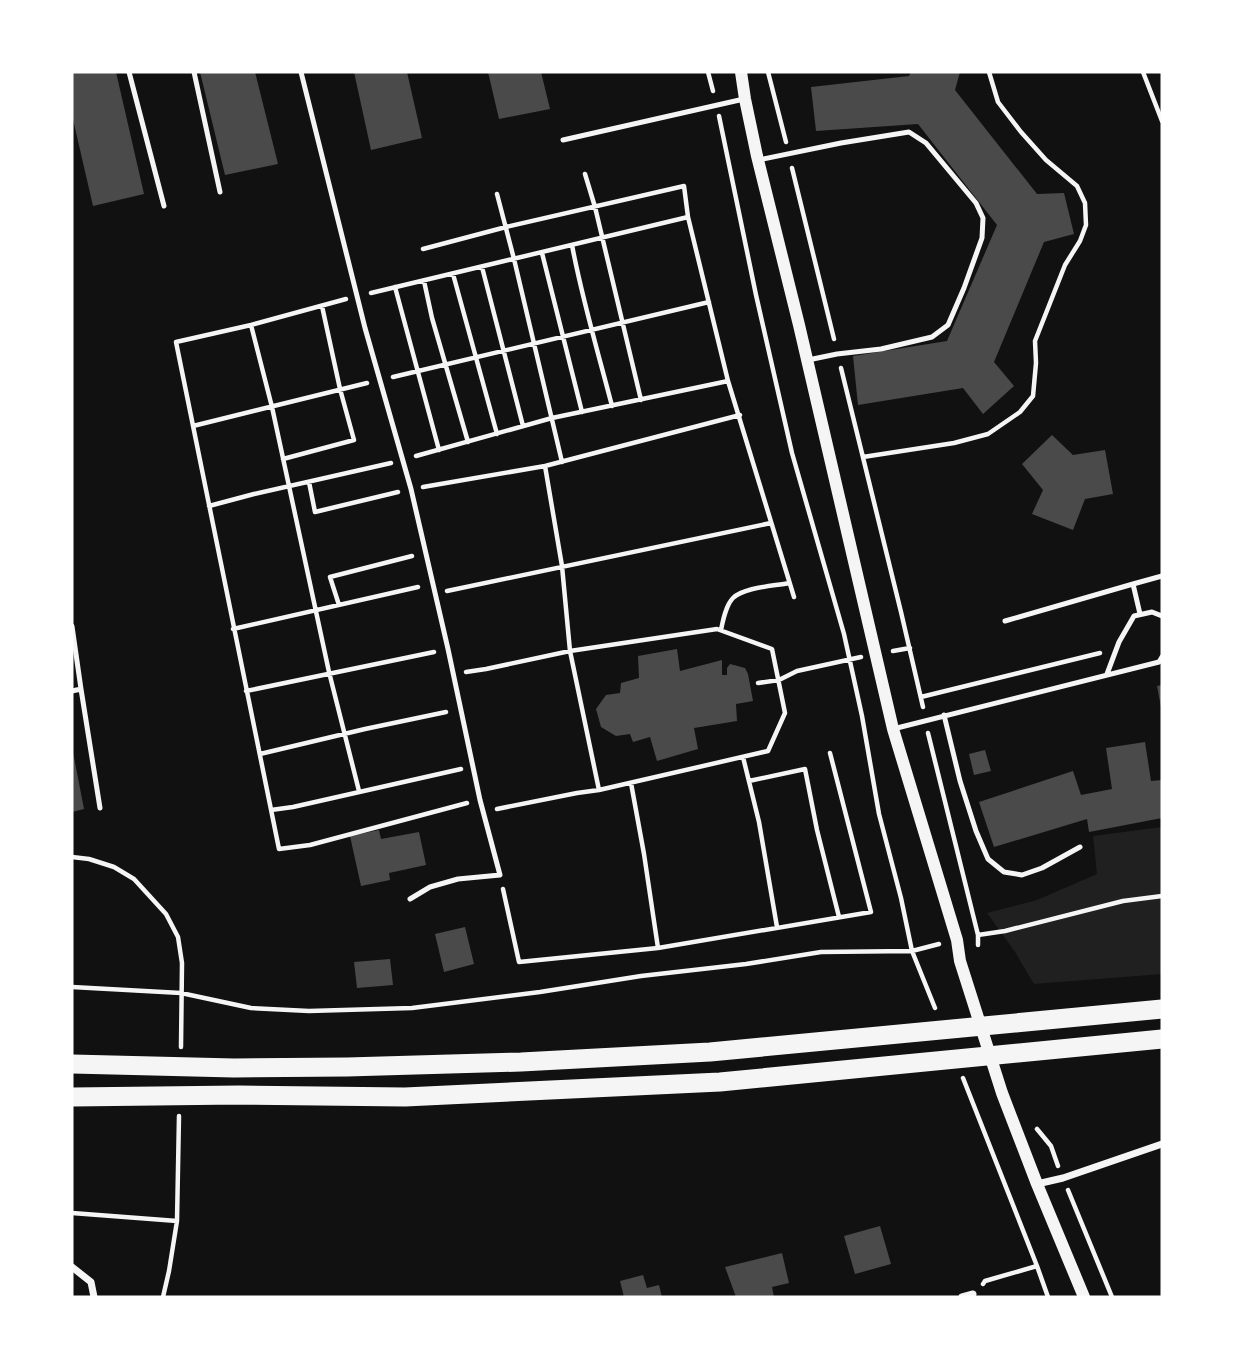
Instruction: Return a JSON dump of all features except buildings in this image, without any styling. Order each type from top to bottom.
[{"type":"highway","points":[[72,1064],[347,1068],[521,1062],[710,1052],[1162,1009]]},
{"type":"highway","points":[[72,1097],[405,1097],[720,1082],[1162,1039]]},
{"type":"street","points":[[741,72],[758,160],[808,360],[893,729],[957,940],[960,961],[1002,1093],[1084,1297]]},
{"type":"street","points":[[1037,1184],[1063,1178],[1162,1144]]},
{"type":"street","points":[[72,1267],[90,1282],[94,1297]]},
{"type":"street","points":[[962,1297],[973,1294]]},
{"type":"lane","points":[[129,72],[164,206]]},
{"type":"lane","points":[[194,72],[220,192]]},
{"type":"lane","points":[[301,72],[357,296],[411,489],[480,800],[500,874],[430,887],[410,899]]},
{"type":"lane","points":[[563,140],[745,99]]},
{"type":"lane","points":[[758,160],[909,132],[926,143],[976,203],[983,218],[982,238],[948,325],[932,337],[881,349],[808,360]]},
{"type":"lane","points":[[1005,621],[1162,576]]},
{"type":"lane","points":[[1133,584],[1140,614]]},
{"type":"lane","points":[[1107,674],[1117,647],[1134,616],[1152,612],[1162,616]]},
{"type":"lane","points":[[72,626],[74,653],[100,808]]},
{"type":"lane","points":[[893,729],[1161,660]]},
{"type":"lane","points":[[72,691],[81,689]]},
{"type":"lane","points":[[944,715],[960,781],[988,859],[1004,872],[1022,875],[1042,869],[1080,847]]},
{"type":"path","points":[[708,72],[792,453],[850,660],[879,814],[912,951]]},
{"type":"path","points":[[863,457],[954,443],[988,434],[1020,412],[1033,396],[1035,341],[1065,265],[1080,241],[1086,225],[1086,203],[1076,186],[1046,160],[998,102],[989,72]]},
{"type":"path","points":[[1143,72],[1162,121]]},
{"type":"path","points":[[585,174],[641,400]]},
{"type":"path","points":[[423,249],[684,186],[688,217],[728,381],[794,597]]},
{"type":"path","points":[[497,194],[562,462]]},
{"type":"path","points":[[480,800],[310,845],[279,849],[176,342],[688,217]]},
{"type":"path","points":[[572,245],[580,287],[612,406]]},
{"type":"path","points":[[542,253],[582,412]]},
{"type":"path","points":[[482,267],[523,426]]},
{"type":"path","points":[[453,274],[497,434]]},
{"type":"path","points":[[424,281],[468,442]]},
{"type":"path","points":[[395,287],[439,450]]},
{"type":"path","points":[[193,426],[709,302]]},
{"type":"path","points":[[282,458],[355,440],[340,389],[322,306]]},
{"type":"path","points":[[251,325],[272,407],[329,672],[359,791]]},
{"type":"path","points":[[209,506],[402,460],[552,418],[728,381]]},
{"type":"path","points":[[309,482],[315,512],[411,489],[545,466],[740,415]]},
{"type":"path","points":[[545,466],[562,566],[570,651],[599,790]]},
{"type":"path","points":[[435,593],[771,523]]},
{"type":"path","points":[[338,605],[330,577],[426,553]]},
{"type":"path","points":[[233,629],[433,583]]},
{"type":"path","points":[[721,630],[732,599],[743,592],[790,583]]},
{"type":"path","points":[[453,674],[570,651],[717,629],[772,649],[779,680],[785,713],[768,751],[599,790],[483,812]]},
{"type":"path","points":[[921,698],[1092,656],[1117,647]]},
{"type":"path","points":[[909,648],[978,935],[978,955]]},
{"type":"path","points":[[246,691],[448,649]]},
{"type":"path","points":[[758,683],[779,680],[797,671],[850,660]]},
{"type":"path","points":[[260,754],[461,709]]},
{"type":"path","points":[[500,874],[519,962],[658,947],[871,912],[830,753]]},
{"type":"path","points":[[743,757],[759,822],[777,928]]},
{"type":"path","points":[[271,810],[473,766]]},
{"type":"path","points":[[749,782],[805,768],[839,917]]},
{"type":"path","points":[[631,783],[658,947]]},
{"type":"path","points":[[72,857],[114,867],[134,879],[166,914],[178,937],[182,963],[181,1026]]},
{"type":"path","points":[[72,987],[181,993],[251,1008],[309,1011],[412,1007],[540,992],[821,952],[912,951],[1123,901],[1162,896]]},
{"type":"path","points":[[972,1102],[1048,1297]]},
{"type":"path","points":[[163,1297],[177,1221],[179,1120]]},
{"type":"path","points":[[1030,1121],[1051,1146],[1112,1297]]},
{"type":"path","points":[[72,1213],[177,1221]]},
{"type":"path","points":[[973,1294],[985,1281],[1037,1266]]},
{"type":"shaded area","points":[[1162,827],[1162,974],[1034,984],[987,913],[1037,900],[1097,874],[1093,836]]}]
